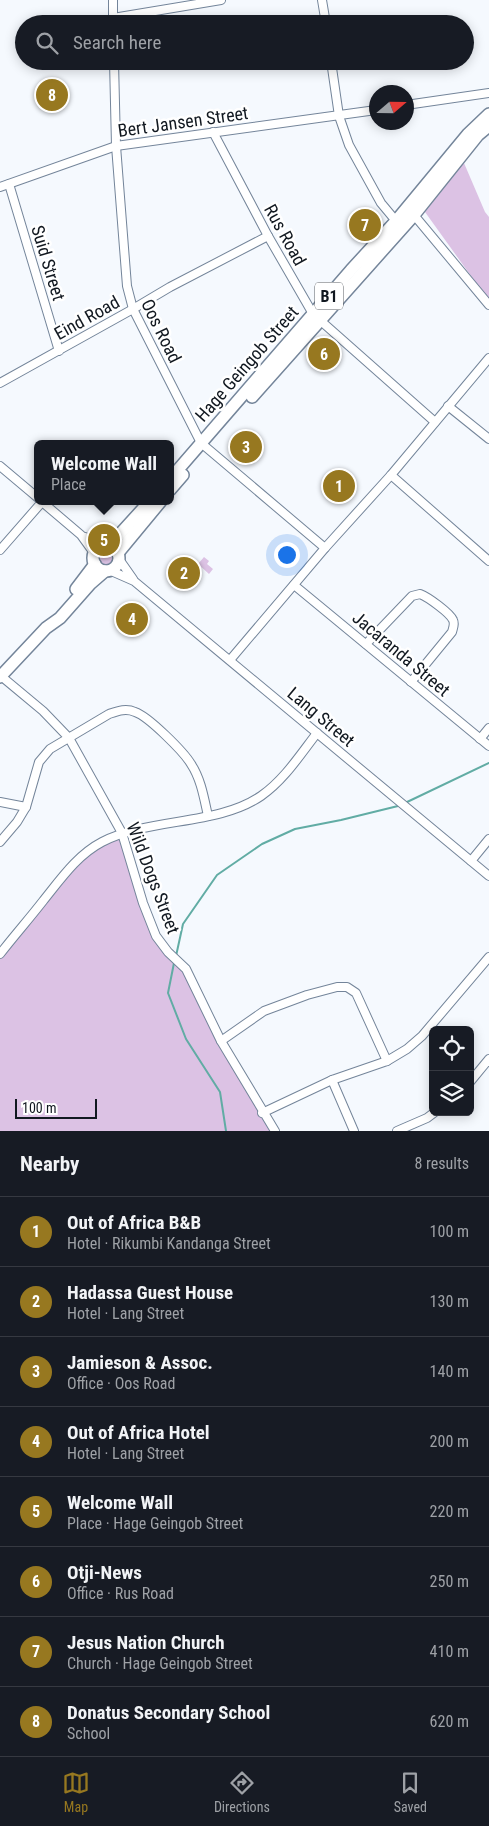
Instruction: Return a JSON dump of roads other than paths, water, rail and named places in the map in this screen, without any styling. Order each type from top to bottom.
[{"type":"highway","name":"Hage Geingob Street","points":[[174,485],[204,446],[316,317],[468,134],[489,114]]},
{"type":"highway","name":"Hage Geingob Street","points":[[316,317],[414,215],[469,145],[489,126]]},
{"type":"highway","name":"Hage Geingob Street","points":[[174,475],[204,446]]},
{"type":"highway","points":[[0,676],[46,628],[60,618],[90,584],[106,558],[147,505]]},
{"type":"highway","points":[[106,558],[157,505]]},
{"type":"street","points":[[112,0],[113,15]]},
{"type":"street","points":[[144,15],[221,0]]},
{"type":"street","points":[[322,0],[324,15]]},
{"type":"street","name":"Oos Road","points":[[114,70],[116,146],[127,286],[134,309],[204,446],[325,548]]},
{"type":"street","points":[[332,70],[339,116],[349,145],[381,203],[396,221]]},
{"type":"street","points":[[414,104],[489,93]]},
{"type":"street","name":"Bert Jansen Street","points":[[0,187],[116,146],[369,111]]},
{"type":"street","name":"Rus Road","points":[[213,132],[268,236],[316,317],[436,422]]},
{"type":"street","name":"Suid Street","points":[[9,184],[60,351]]},
{"type":"street","points":[[414,215],[489,305]]},
{"type":"street","name":"Eind Road","points":[[0,383],[60,351],[170,287],[268,236]]},
{"type":"street","points":[[230,660],[325,548],[391,475],[489,358]]},
{"type":"street","points":[[448,406],[489,439]]},
{"type":"street","points":[[0,466],[34,495]]},
{"type":"street","points":[[391,475],[489,560]]},
{"type":"street","points":[[0,550],[38,505]]},
{"type":"street","name":"Lang Street","points":[[45,505],[489,876]]},
{"type":"street","name":"Lang Street","points":[[106,558],[134,581]]},
{"type":"street","name":"Jacaranda Street","points":[[294,585],[489,746]]},
{"type":"street","points":[[366,644],[412,596],[420,594],[427,597],[453,618],[452,632],[411,682]]},
{"type":"street","name":"Wild Dogs Street","points":[[0,676],[42,711],[69,738],[122,833],[142,903],[156,936],[164,948],[186,969],[221,1041],[262,1113],[275,1131]]},
{"type":"street","points":[[0,842],[18,822],[26,807],[39,762],[50,749],[118,710],[135,711],[144,716],[191,763],[201,788],[208,816]]},
{"type":"street","points":[[480,738],[489,728]]},
{"type":"street","points":[[0,954],[62,877],[80,858],[101,843],[122,833],[240,808],[262,795],[280,780],[317,733]]},
{"type":"street","points":[[0,802],[26,807]]},
{"type":"street","points":[[471,861],[489,839]]},
{"type":"street","points":[[262,1113],[332,1080],[387,1061],[407,1049],[422,1036],[486,967],[489,958]]},
{"type":"street","points":[[221,1041],[264,1012],[314,993],[337,987],[347,987],[356,993],[387,1061]]},
{"type":"street","points":[[474,1077],[489,1059]]},
{"type":"street","points":[[332,1080],[354,1131]]},
{"type":"street","points":[[397,1131],[429,1116]]},
{"type":"waterway","points":[[405,803],[489,763]]},
{"type":"waterway","points":[[176,956],[183,924],[217,875],[262,844],[295,829],[398,806]]},
{"type":"waterway","points":[[174,963],[168,993],[186,1039],[220,1092],[226,1131]]},
{"type":"place","name":"Donatus Secondary School","points":[[52,95]]},
{"type":"place","name":"Jesus Nation Church","points":[[365,225]]},
{"type":"place","name":"Otji-News","points":[[324,354]]},
{"type":"place","name":"Jamieson & Assoc.","points":[[246,447]]},
{"type":"place","name":"Out of Africa B&B","points":[[339,486]]},
{"type":"place","name":"Welcome Wall","points":[[104,540]]},
{"type":"place","name":"Hadassa Guest House","points":[[184,573]]},
{"type":"place","name":"Out of Africa Hotel","points":[[132,619]]}]
